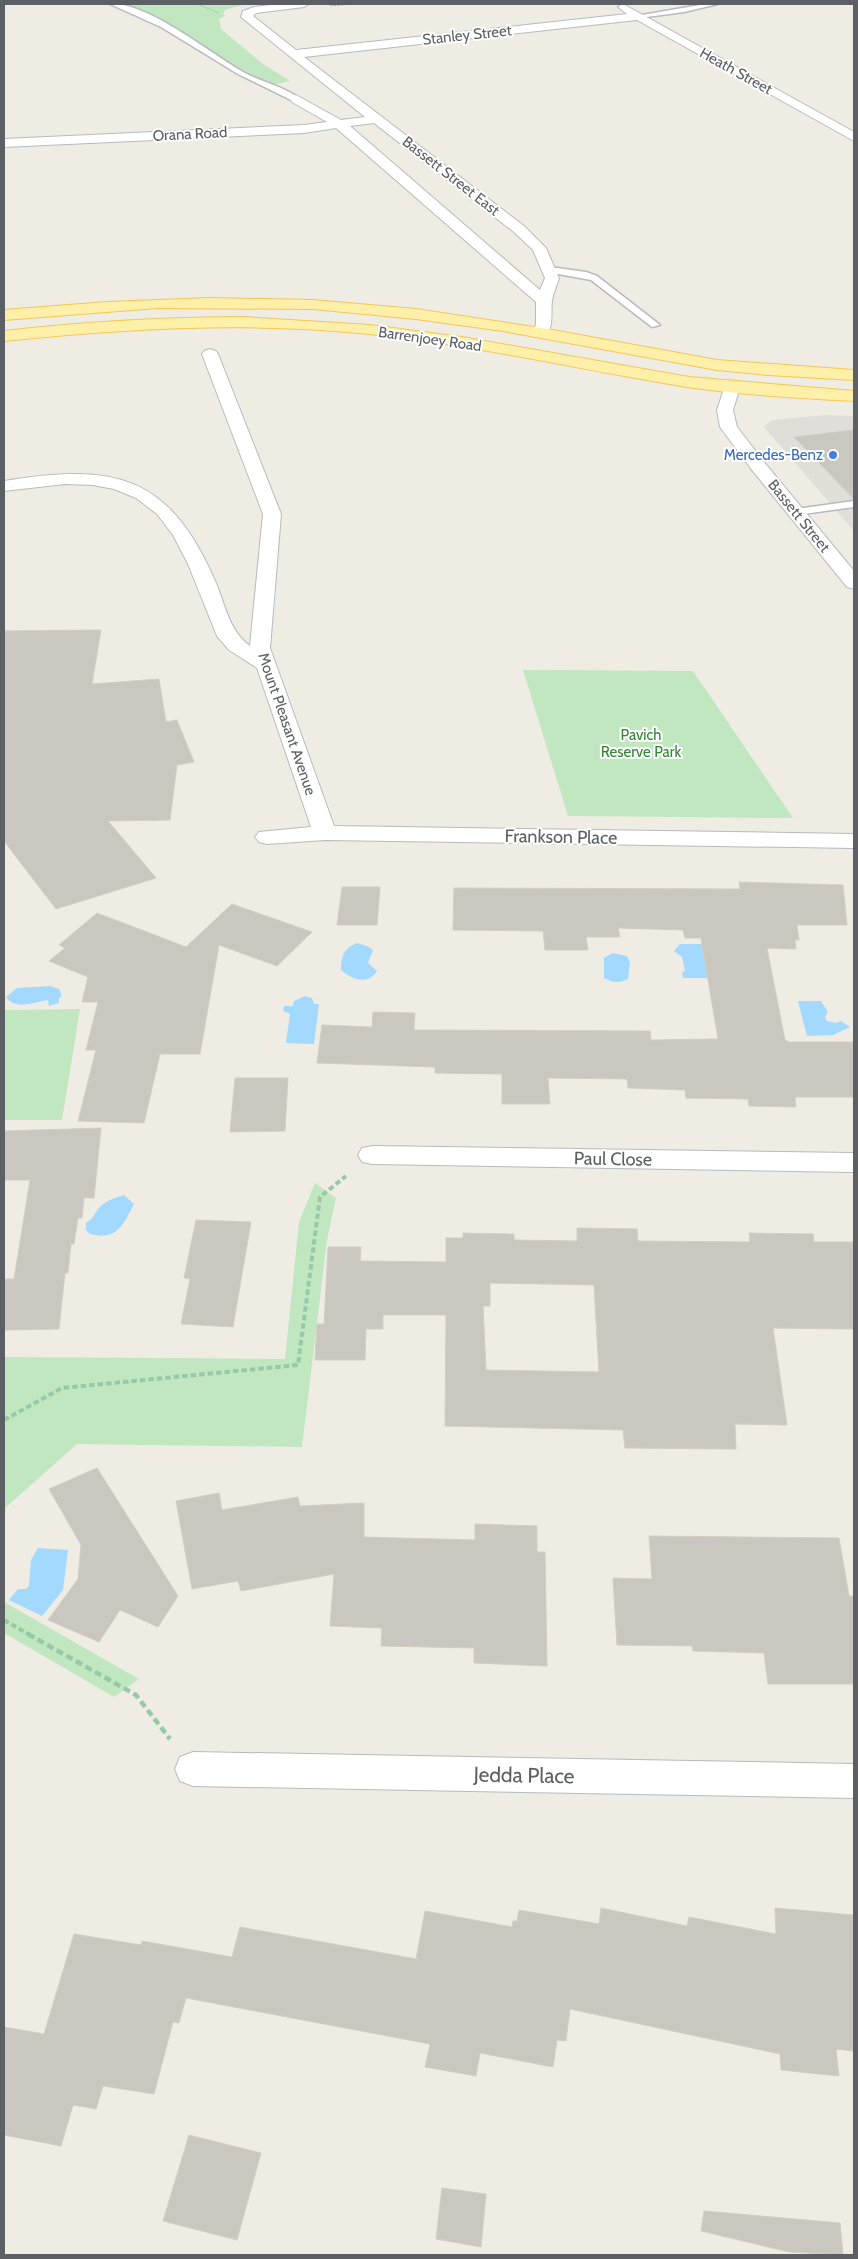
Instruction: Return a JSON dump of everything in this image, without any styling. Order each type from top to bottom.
[{"type":"main road","name":"Barrenjoey Road","points":[[4,315],[99,306],[194,302],[279,303],[414,314],[590,341],[636,352],[742,368],[854,375]]},
{"type":"main road","name":"Barrenjoey Road","points":[[4,336],[118,325],[201,322],[276,323],[398,333],[732,387],[854,396]]},
{"type":"main road","points":[[506,350],[538,333]]},
{"type":"main road","name":"Bassett Street","points":[[732,387],[742,368]]},
{"type":"street","name":"Bassett Street East","points":[[304,4],[262,8],[247,13],[247,17],[519,229],[539,248],[550,270]]},
{"type":"street","name":"Heath Street","points":[[618,4],[854,137]]},
{"type":"street","name":"Stanley Street","points":[[295,54],[639,16]]},
{"type":"street","points":[[296,99],[341,92]]},
{"type":"street","name":"Bassett Street East","points":[[296,99],[339,124],[544,301]]},
{"type":"street","name":"Orana Road","points":[[4,143],[287,130],[376,118]]},
{"type":"street","points":[[508,271],[550,270],[552,278],[544,301],[544,326],[538,333]]},
{"type":"street","name":"Mount Pleasant Avenue","points":[[210,354],[272,514],[260,648],[325,833]]},
{"type":"street","name":"Bassett Street","points":[[732,387],[725,410],[729,427],[758,466],[854,583]]},
{"type":"street","points":[[4,486],[68,478],[94,478],[127,486],[154,502],[172,520],[192,549],[229,638],[266,666]]},
{"type":"street","name":"Frankson Place","points":[[267,837],[325,833],[854,841]]},
{"type":"street","name":"Paul Close","points":[[372,1155],[854,1163]]},
{"type":"street","name":"Jedda Place","points":[[193,1769],[854,1781]]},
{"type":"lane","name":"Bassett Street East","points":[[112,4],[136,10],[162,23],[240,73],[296,99]]},
{"type":"lane","points":[[639,16],[715,4]]},
{"type":"lane","points":[[550,270],[586,275],[594,278],[655,325]]},
{"type":"lane","points":[[796,512],[854,504]]},
{"type":"path","points":[[197,4],[223,15]]},
{"type":"path","points":[[4,1420],[62,1388],[298,1365],[320,1197],[372,1155]]},
{"type":"path","points":[[4,1620],[136,1695],[193,1769]]},
{"type":"shaded area","points":[[826,415],[854,416],[854,531],[764,427],[772,420]]},
{"type":"green space","points":[[119,4],[246,4],[225,10],[223,14],[226,16],[219,19],[221,29],[263,64],[290,81],[277,84],[262,82],[159,17]]},
{"type":"green space","name":"Pavich Reserve Park","points":[[523,670],[693,671],[793,818],[568,816]]},
{"type":"green space","points":[[80,1009],[62,1120],[4,1120],[4,1010]]},
{"type":"green space","points":[[315,1183],[336,1198],[327,1240],[302,1447],[77,1444],[4,1509],[4,1357],[285,1359],[299,1222]]},
{"type":"green space","points":[[4,1602],[139,1679],[114,1697],[4,1633]]},
{"type":"water","points":[[357,943],[373,950],[368,963],[377,971],[373,976],[364,980],[354,978],[341,970],[344,953],[349,947]]},
{"type":"water","points":[[680,944],[704,944],[711,978],[683,978],[682,972],[685,971],[682,957],[674,951]]},
{"type":"water","points":[[613,953],[627,956],[630,962],[628,979],[613,982],[604,978],[604,958]]},
{"type":"water","points":[[50,986],[59,989],[62,996],[59,998],[59,1003],[49,1006],[48,1000],[20,1005],[15,1004],[6,997],[17,988]]},
{"type":"water","points":[[305,996],[312,998],[314,1004],[319,1004],[314,1044],[286,1043],[290,1014],[283,1011],[284,1006],[293,1006],[294,1001]]},
{"type":"water","points":[[798,1001],[821,1001],[828,1012],[825,1017],[827,1021],[836,1023],[841,1021],[850,1027],[833,1035],[807,1036]]},
{"type":"water","points":[[124,1195],[134,1204],[118,1230],[107,1235],[90,1234],[86,1230],[86,1223],[99,1208],[108,1201]]},
{"type":"water","points":[[38,1548],[68,1550],[63,1590],[42,1616],[9,1600],[18,1589],[26,1589],[29,1586],[31,1560]]},
{"type":"building","name":"Mercedes-Benz","points":[[854,430],[854,499],[794,437]]},
{"type":"building","points":[[101,630],[92,684],[159,679],[166,722],[177,720],[194,762],[177,765],[170,820],[108,821],[156,878],[56,909],[4,841],[4,631]]},
{"type":"building","points":[[739,882],[843,885],[847,925],[797,925],[799,940],[795,940],[796,949],[767,948],[785,1040],[789,1042],[854,1042],[854,1097],[795,1097],[796,1107],[749,1106],[748,1099],[686,1098],[685,1090],[628,1088],[627,1079],[548,1078],[550,1104],[502,1104],[502,1074],[435,1073],[435,1067],[317,1063],[322,1025],[372,1027],[373,1012],[415,1013],[414,1030],[650,1031],[651,1040],[718,1039],[701,938],[685,938],[683,930],[618,928],[620,937],[586,937],[588,950],[545,950],[543,931],[453,930],[454,888],[740,889]]},
{"type":"building","points":[[342,887],[380,887],[377,925],[337,925]]},
{"type":"building","points":[[232,904],[312,932],[277,966],[219,945],[200,1054],[160,1054],[144,1123],[78,1121],[96,1050],[86,1050],[98,1002],[82,1002],[88,977],[49,961],[65,948],[59,945],[97,913],[186,947]]},
{"type":"building","points":[[235,1078],[288,1078],[285,1131],[230,1132]]},
{"type":"building","points":[[101,1128],[94,1198],[84,1198],[82,1218],[78,1218],[74,1244],[71,1244],[68,1273],[65,1273],[59,1329],[4,1330],[4,1279],[14,1279],[30,1180],[4,1180],[4,1131]]},
{"type":"building","points":[[196,1220],[251,1222],[233,1327],[181,1324],[190,1279],[184,1278]]},
{"type":"building","points":[[577,1228],[637,1229],[638,1241],[750,1242],[749,1233],[813,1234],[814,1242],[854,1242],[854,1329],[773,1328],[787,1425],[735,1424],[736,1449],[625,1448],[623,1430],[445,1426],[446,1315],[383,1315],[383,1329],[366,1329],[365,1360],[315,1360],[317,1324],[324,1324],[328,1247],[361,1247],[360,1261],[446,1262],[446,1238],[463,1238],[463,1233],[514,1234],[514,1240],[577,1241]],"holes":[[[490,1283],[594,1285],[599,1372],[486,1370],[483,1306],[490,1306]]]},
{"type":"building","points":[[97,1468],[178,1596],[158,1627],[120,1610],[99,1642],[48,1620],[78,1579],[81,1545],[49,1489]]},
{"type":"building","points":[[219,1493],[222,1510],[298,1497],[300,1506],[364,1503],[364,1537],[475,1540],[475,1524],[537,1526],[537,1552],[545,1552],[547,1666],[474,1663],[474,1648],[381,1646],[382,1628],[330,1626],[334,1574],[241,1591],[238,1581],[192,1589],[176,1501]]},
{"type":"building","points":[[649,1536],[839,1538],[849,1596],[854,1596],[854,1684],[768,1684],[764,1653],[693,1651],[692,1646],[617,1645],[613,1578],[652,1579]]},
{"type":"building","points":[[601,1908],[687,1926],[689,1917],[776,1934],[775,1908],[854,1915],[854,2051],[836,2049],[839,2076],[781,2070],[780,2054],[570,2009],[566,2041],[557,2040],[553,2067],[480,2053],[476,2076],[425,2067],[430,2044],[186,1998],[179,2023],[173,2022],[154,2094],[103,2086],[96,2109],[73,2105],[61,2146],[4,2135],[4,2027],[44,2034],[74,1934],[141,1945],[142,1941],[232,1957],[240,1927],[416,1959],[425,1911],[512,1927],[513,1921],[517,1921],[519,1910],[599,1924]]},
{"type":"building","points":[[189,2135],[261,2153],[237,2240],[163,2221]]},
{"type":"building","points":[[442,2188],[486,2194],[481,2247],[436,2239]]},
{"type":"building","points":[[704,2211],[840,2223],[843,2255],[789,2252],[701,2231]]},
{"type":"place","name":"Mercedes-Benz","points":[[833,455]]}]
